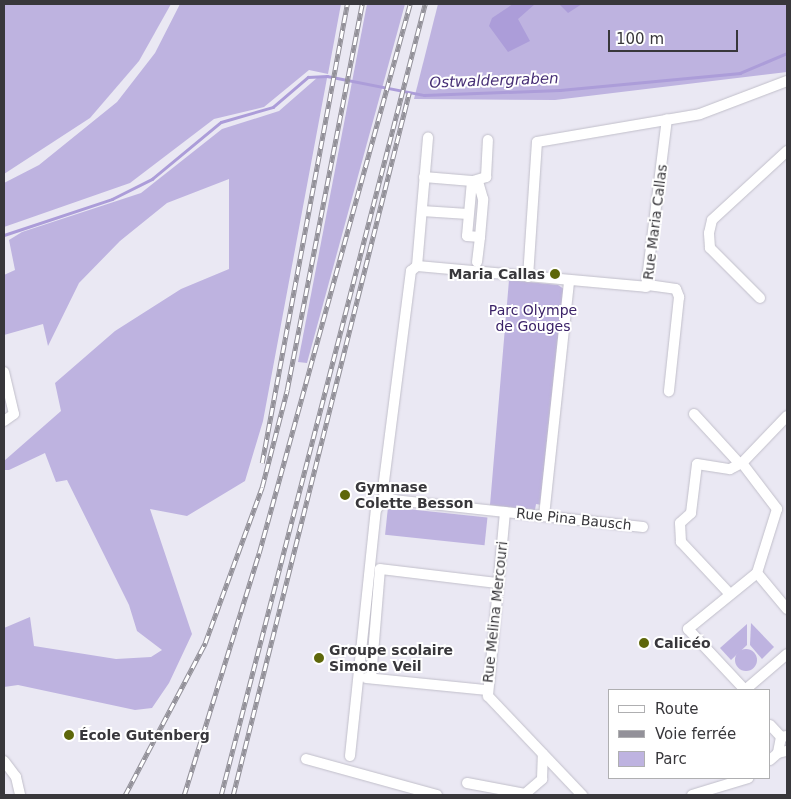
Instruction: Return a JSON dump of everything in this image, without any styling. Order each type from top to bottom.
[{"type":"street","points":[[528,277],[535,220],[537,142],[700,114],[787,81]]},
{"type":"street","name":"Rue Maria Callas","points":[[417,266],[481,266],[528,277],[637,288],[648,285],[667,119]]},
{"type":"street","points":[[350,756],[376,510],[385,497],[411,271],[417,266],[428,138]]},
{"type":"street","points":[[424,177],[475,181],[486,177],[488,140]]},
{"type":"street","points":[[760,298],[710,248],[709,233],[712,220],[787,151]]},
{"type":"street","points":[[475,181],[483,208],[480,237],[481,266]]},
{"type":"street","points":[[475,181],[466,236],[480,237]]},
{"type":"street","points":[[422,211],[483,208]]},
{"type":"street","points":[[544,516],[569,281]]},
{"type":"street","points":[[648,285],[676,289],[680,297],[669,391]]},
{"type":"street","points":[[4,372],[14,414],[4,421]]},
{"type":"street","points":[[694,414],[775,503],[776,516],[757,573],[728,592],[688,629],[743,689]]},
{"type":"street","points":[[728,592],[685,548],[679,531],[680,523],[691,513],[697,464],[730,469],[740,463],[787,416]]},
{"type":"street","points":[[385,497],[505,512]]},
{"type":"street","name":"Rue Pina Bausch","points":[[505,512],[644,527]]},
{"type":"street","name":"Rue Melina Mercouri","points":[[505,512],[487,690],[582,795]]},
{"type":"street","points":[[776,516],[787,520]]},
{"type":"street","points":[[370,678],[380,569],[498,583]]},
{"type":"street","points":[[757,573],[787,609]]},
{"type":"street","points":[[745,689],[787,654]]},
{"type":"street","points":[[357,677],[487,690]]},
{"type":"street","points":[[771,726],[784,736],[778,754]]},
{"type":"street","points":[[467,783],[525,794],[542,779],[543,754]]},
{"type":"street","points":[[306,759],[437,795]]},
{"type":"street","points":[[4,762],[16,777],[20,795]]},
{"type":"street","points":[[692,795],[745,779]]},
{"type":"green space","points":[[4,4],[171,4],[139,61],[90,118],[4,174]]},
{"type":"green space","points":[[180,4],[341,4],[328,74],[309,70],[264,107],[214,119],[130,183],[4,227],[4,183],[39,165],[117,102],[155,53]]},
{"type":"green space","points":[[367,4],[405,4],[307,363],[298,362]]},
{"type":"green space","points":[[438,4],[787,4],[787,72],[555,100],[414,99]]},
{"type":"green space","points":[[318,77],[327,78],[263,421],[245,481],[187,516],[150,509],[192,634],[169,683],[152,708],[135,710],[18,685],[4,687],[4,628],[30,617],[34,646],[116,659],[151,657],[162,650],[137,631],[129,605],[67,480],[56,482],[45,453],[9,470],[4,470],[4,461],[61,411],[55,383],[115,331],[181,289],[229,269],[229,179],[167,203],[120,241],[79,283],[48,346],[43,324],[4,335],[4,275],[15,270],[9,240],[22,232],[141,193],[222,129],[279,111]]},
{"type":"green space","name":"Parc Olympe de Gouges","points":[[509,280],[558,285],[564,289],[542,505],[536,504],[535,510],[490,505]]},
{"type":"green space","points":[[388,507],[487,517],[485,545],[385,535]]},
{"type":"green space","points":[[751,623],[774,647],[762,659],[750,645]]},
{"type":"green space","points":[[747,624],[747,645],[731,660],[720,648]]},
{"type":"green space","points":[[746,649],[754,652],[757,660],[754,668],[746,671],[738,668],[735,660],[738,652]]},
{"type":"shaded area","points":[[513,4],[535,4],[518,19],[530,41],[508,52],[489,26],[492,18]]},
{"type":"shaded area","points":[[559,4],[582,4],[568,13]]},
{"type":"waterway","name":"Ostwaldergraben","points":[[4,235],[112,199],[152,179],[221,122],[273,107],[308,77],[327,76],[424,95],[560,90],[740,73],[787,53]]},
{"type":"railway","points":[[262,463],[347,4]]},
{"type":"railway","points":[[125,795],[205,643],[262,487],[287,390],[362,4]]},
{"type":"railway","points":[[184,795],[259,553],[410,4]]},
{"type":"railway","points":[[221,795],[425,4]]},
{"type":"railway","points":[[233,795],[409,93]]},
{"type":"place","name":"Maria Callas","points":[[555,274]]},
{"type":"place","name":"Gymnase Colette Besson","points":[[345,495]]},
{"type":"place","name":"Calicéo","points":[[644,643]]},
{"type":"place","name":"Groupe scolaire Simone Veil","points":[[319,658]]},
{"type":"place","name":"École Gutenberg","points":[[69,735]]}]
